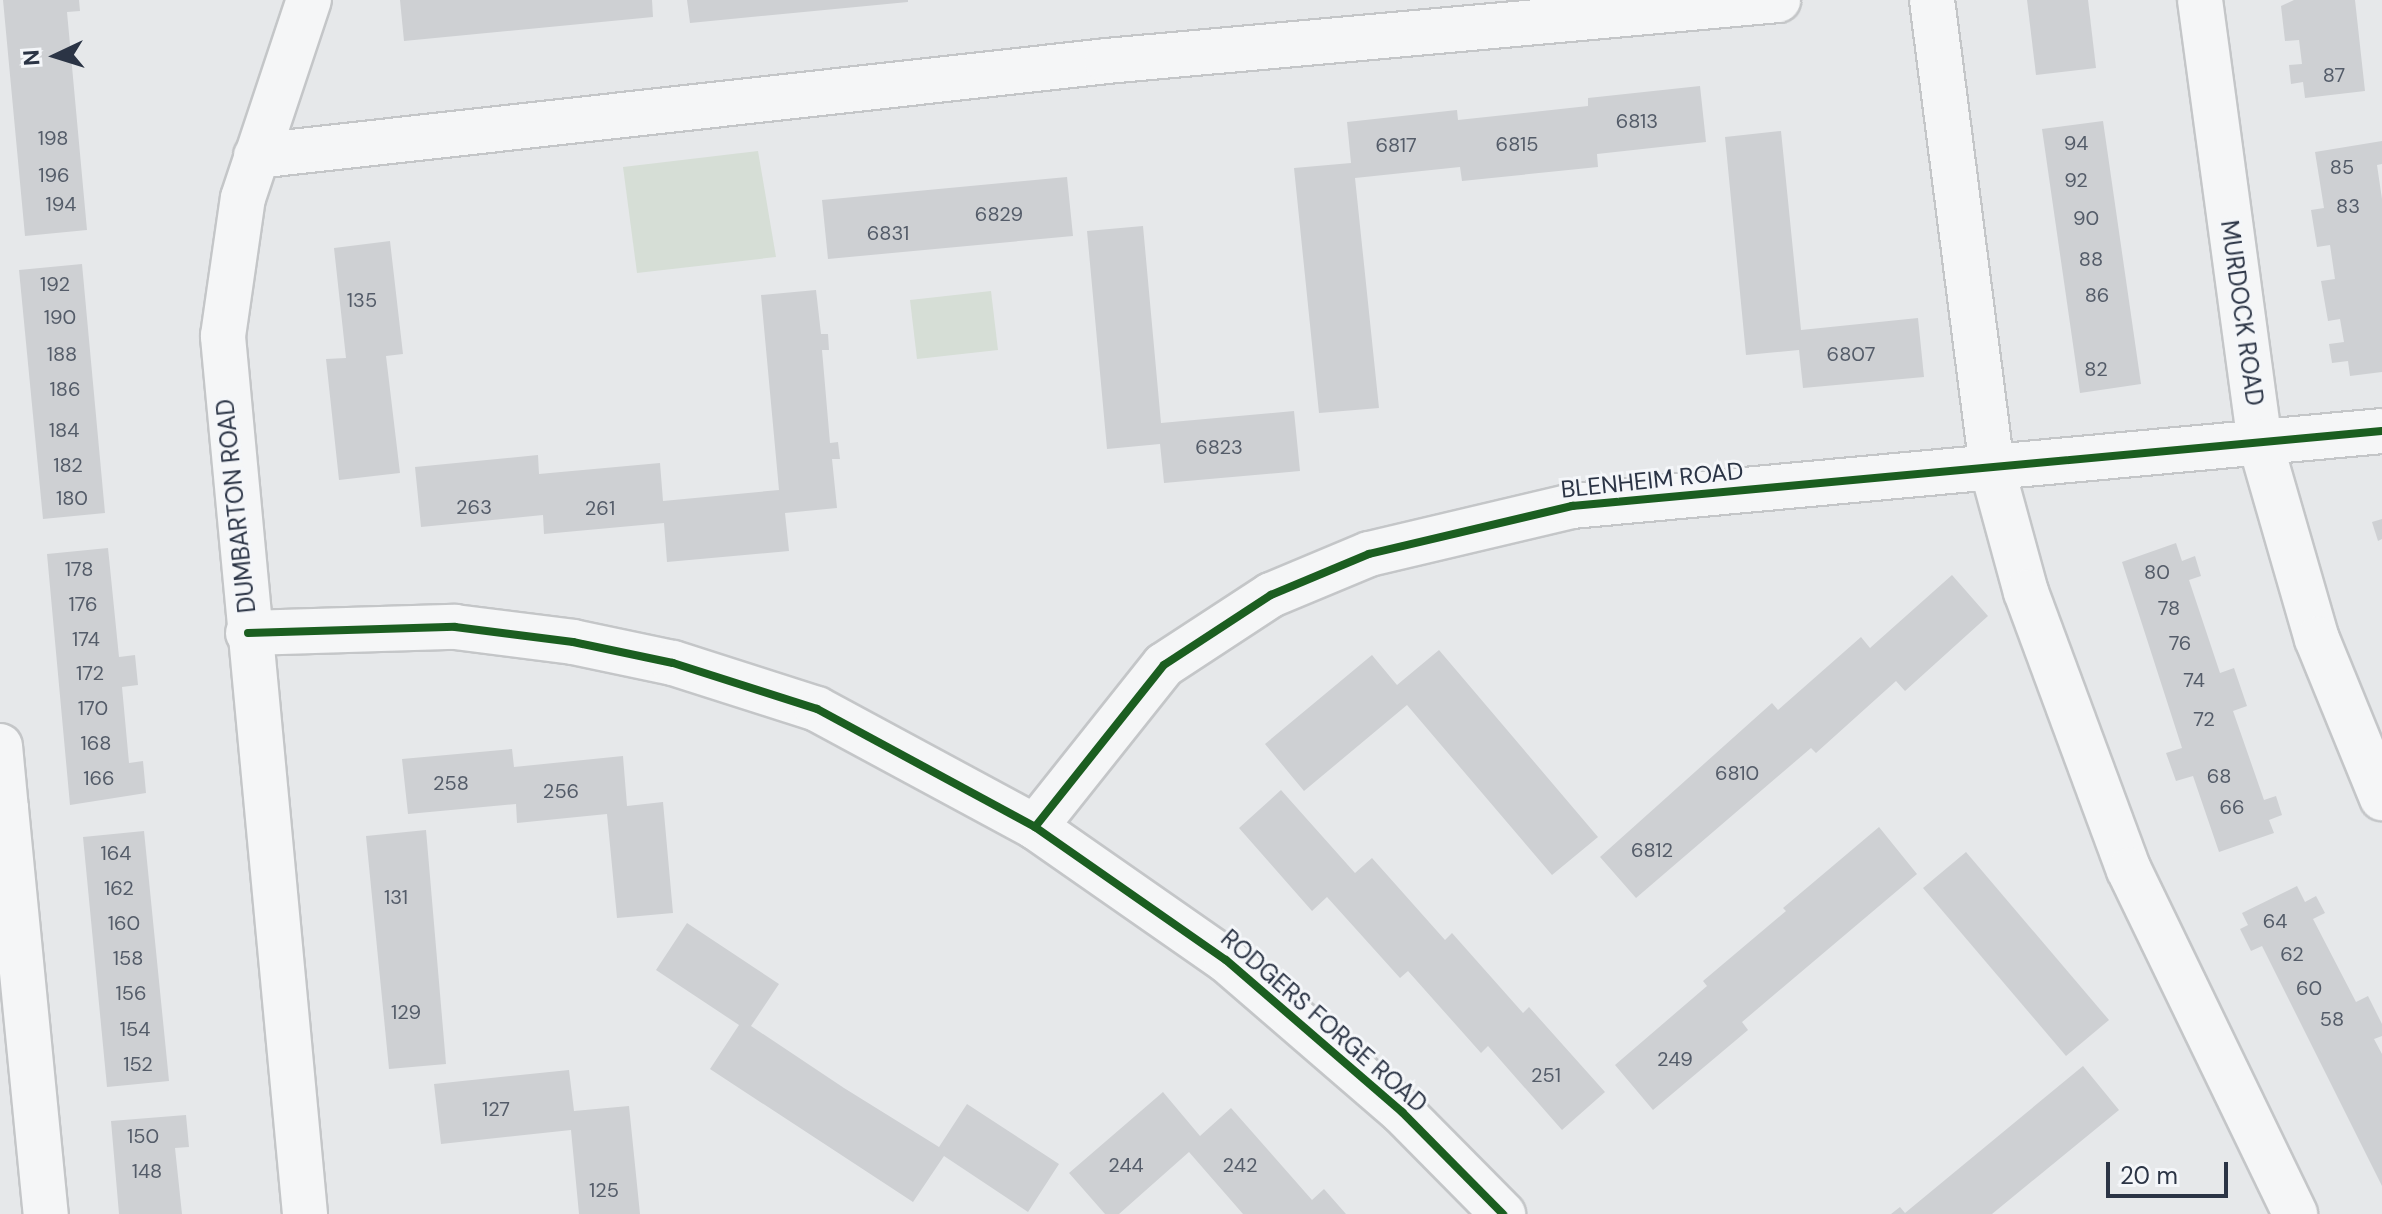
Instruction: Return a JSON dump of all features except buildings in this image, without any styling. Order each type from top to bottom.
[{"type":"street","name":"DUMBARTON ROAD","points":[[305,1214],[248,633],[223,336],[233,241],[256,156],[309,0]]},
{"type":"street","points":[[256,156],[1107,61],[1474,14],[1778,0]]},
{"type":"street","points":[[1932,0],[1992,468],[2026,592],[2129,870],[2295,1214]]},
{"type":"street","name":"MURDOCK ROAD","points":[[2200,0],[2260,442],[2317,639],[2382,798]]},
{"type":"street","name":"BLENHEIM ROAD","points":[[1035,827],[1164,665],[1271,595],[1369,554],[1572,506],[2382,431]]},
{"type":"street","name":"RODGERS FORGE ROAD","points":[[248,633],[455,627],[573,642],[673,663],[817,709],[1035,827],[1226,960],[1402,1112],[1503,1214]]},
{"type":"street","points":[[0,746],[3,808],[46,1214]]},
{"type":"shaded area","points":[[758,151],[776,257],[637,273],[623,167]]},
{"type":"shaded area","points":[[991,291],[998,350],[917,359],[910,300]]},
{"type":"cycle path","points":[[1035,827],[1164,665],[1271,595],[1369,554],[1572,506],[2382,431]]},
{"type":"cycle path","points":[[248,633],[455,627],[573,642],[673,663],[817,709],[1035,827],[1226,960],[1402,1112],[1503,1214]]}]
